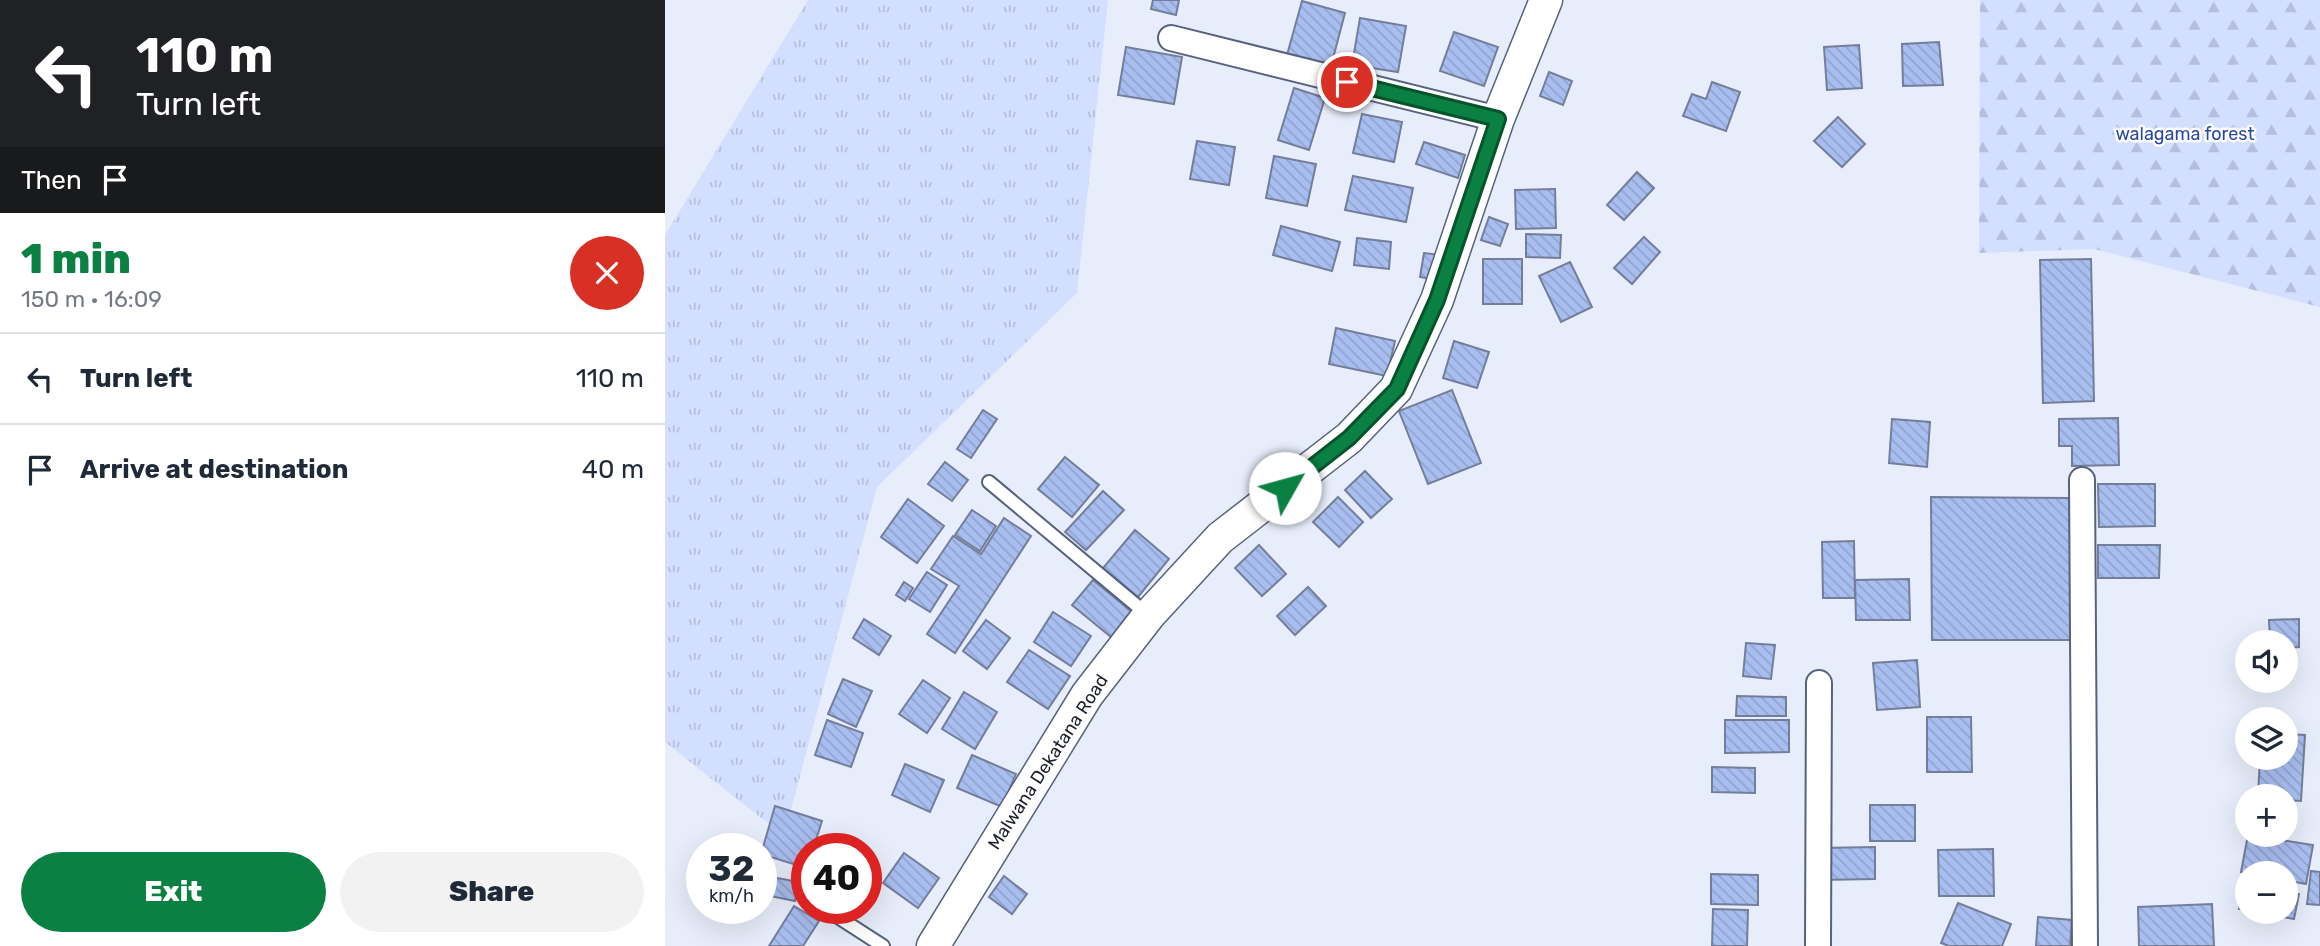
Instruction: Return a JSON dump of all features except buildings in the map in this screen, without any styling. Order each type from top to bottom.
[{"type":"street","name":"Malwana Dekatana Road","points":[[933,946],[1087,695],[1149,615],[1220,538],[1349,438],[1397,389],[1437,300],[1498,119],[1546,0]]},
{"type":"street","points":[[1171,38],[1498,119]]},
{"type":"street","points":[[2082,480],[2085,946]]},
{"type":"street","points":[[1818,946],[1819,683]]},
{"type":"lane","points":[[989,482],[1149,615]]},
{"type":"lane","points":[[849,924],[883,946]]},
{"type":"green space","points":[[808,0],[1108,0],[1077,293],[877,487],[784,836],[665,742],[665,235]]},
{"type":"green space","name":"walagama forest","points":[[1980,0],[2320,0],[2320,307],[2094,249],[1979,253]]},
{"type":"route","points":[[1285,488],[1349,438],[1397,389],[1437,300],[1498,119],[1347,82]]}]
